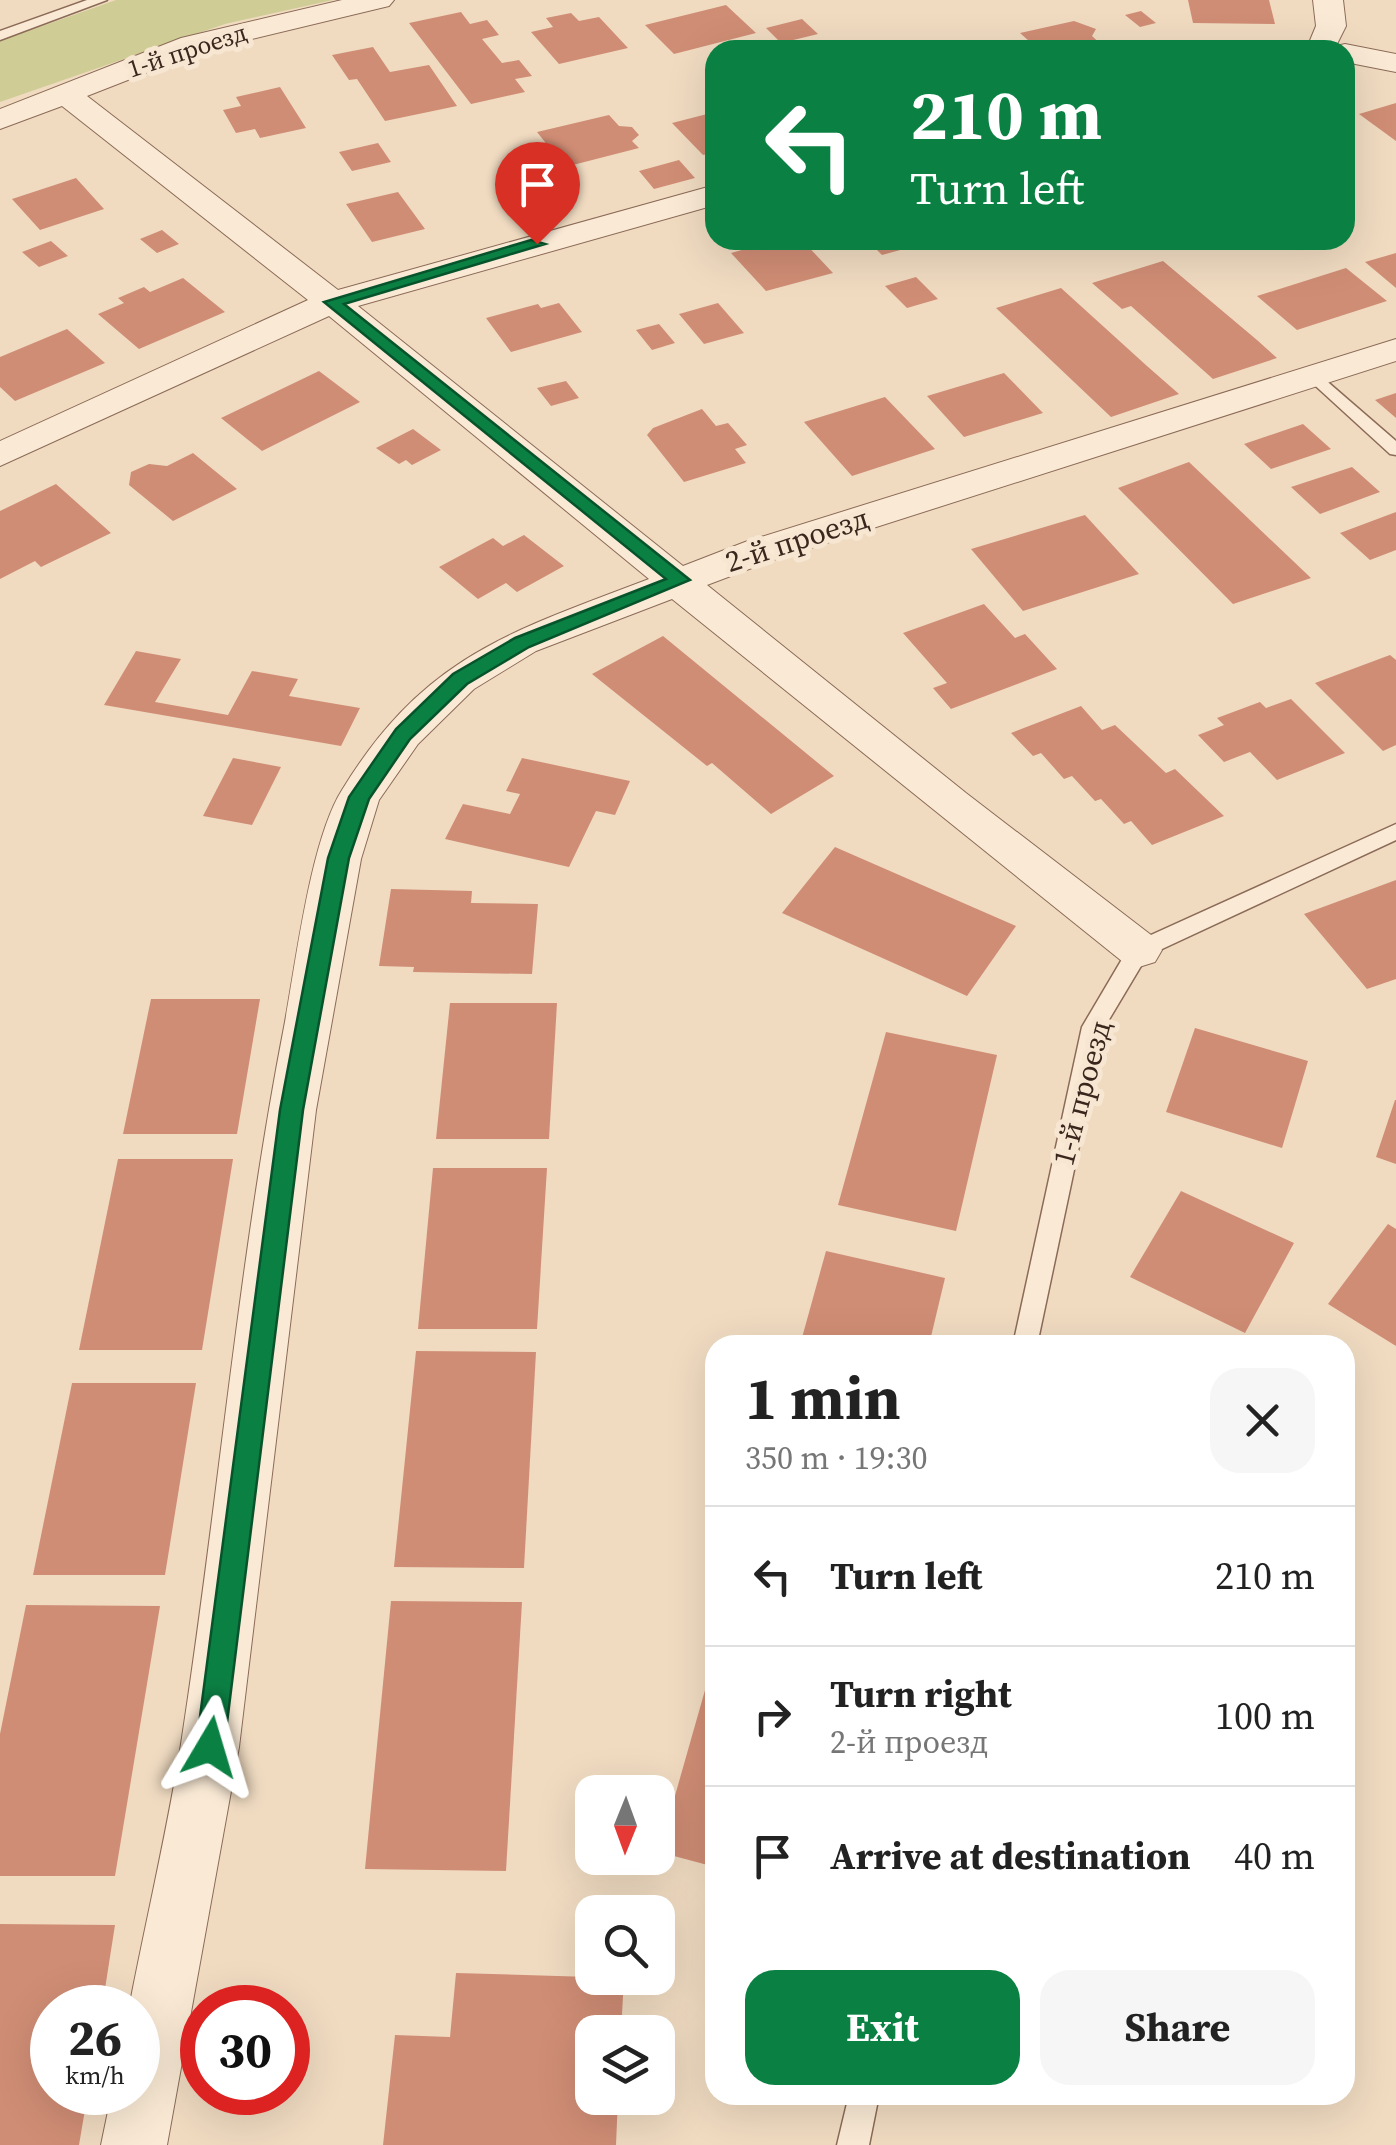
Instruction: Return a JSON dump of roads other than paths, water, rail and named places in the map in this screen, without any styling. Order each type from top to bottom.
[{"type":"street","name":"1-й проезд","points":[[0,120],[192,44],[380,0]]},
{"type":"street","points":[[1328,0],[1328,40]]},
{"type":"street","points":[[1355,55],[1396,63]]},
{"type":"street","points":[[64,93],[332,302],[952,804],[1139,950]]},
{"type":"street","points":[[0,455],[332,302],[705,199]]},
{"type":"street","name":"2-й проезд","points":[[134,2145],[210,1747],[292,1110],[338,858],[360,797],[403,734],[460,679],[522,642],[680,580],[758,550],[1396,350]]},
{"type":"lane","points":[[0,36],[100,0]]},
{"type":"lane","points":[[1315,376],[1396,450]]},
{"type":"lane","points":[[1139,950],[1396,831]]},
{"type":"lane","name":"1-й проезд","points":[[1027,1335],[1093,1027],[1139,950]]},
{"type":"lane","points":[[854,2145],[862,2105]]}]
